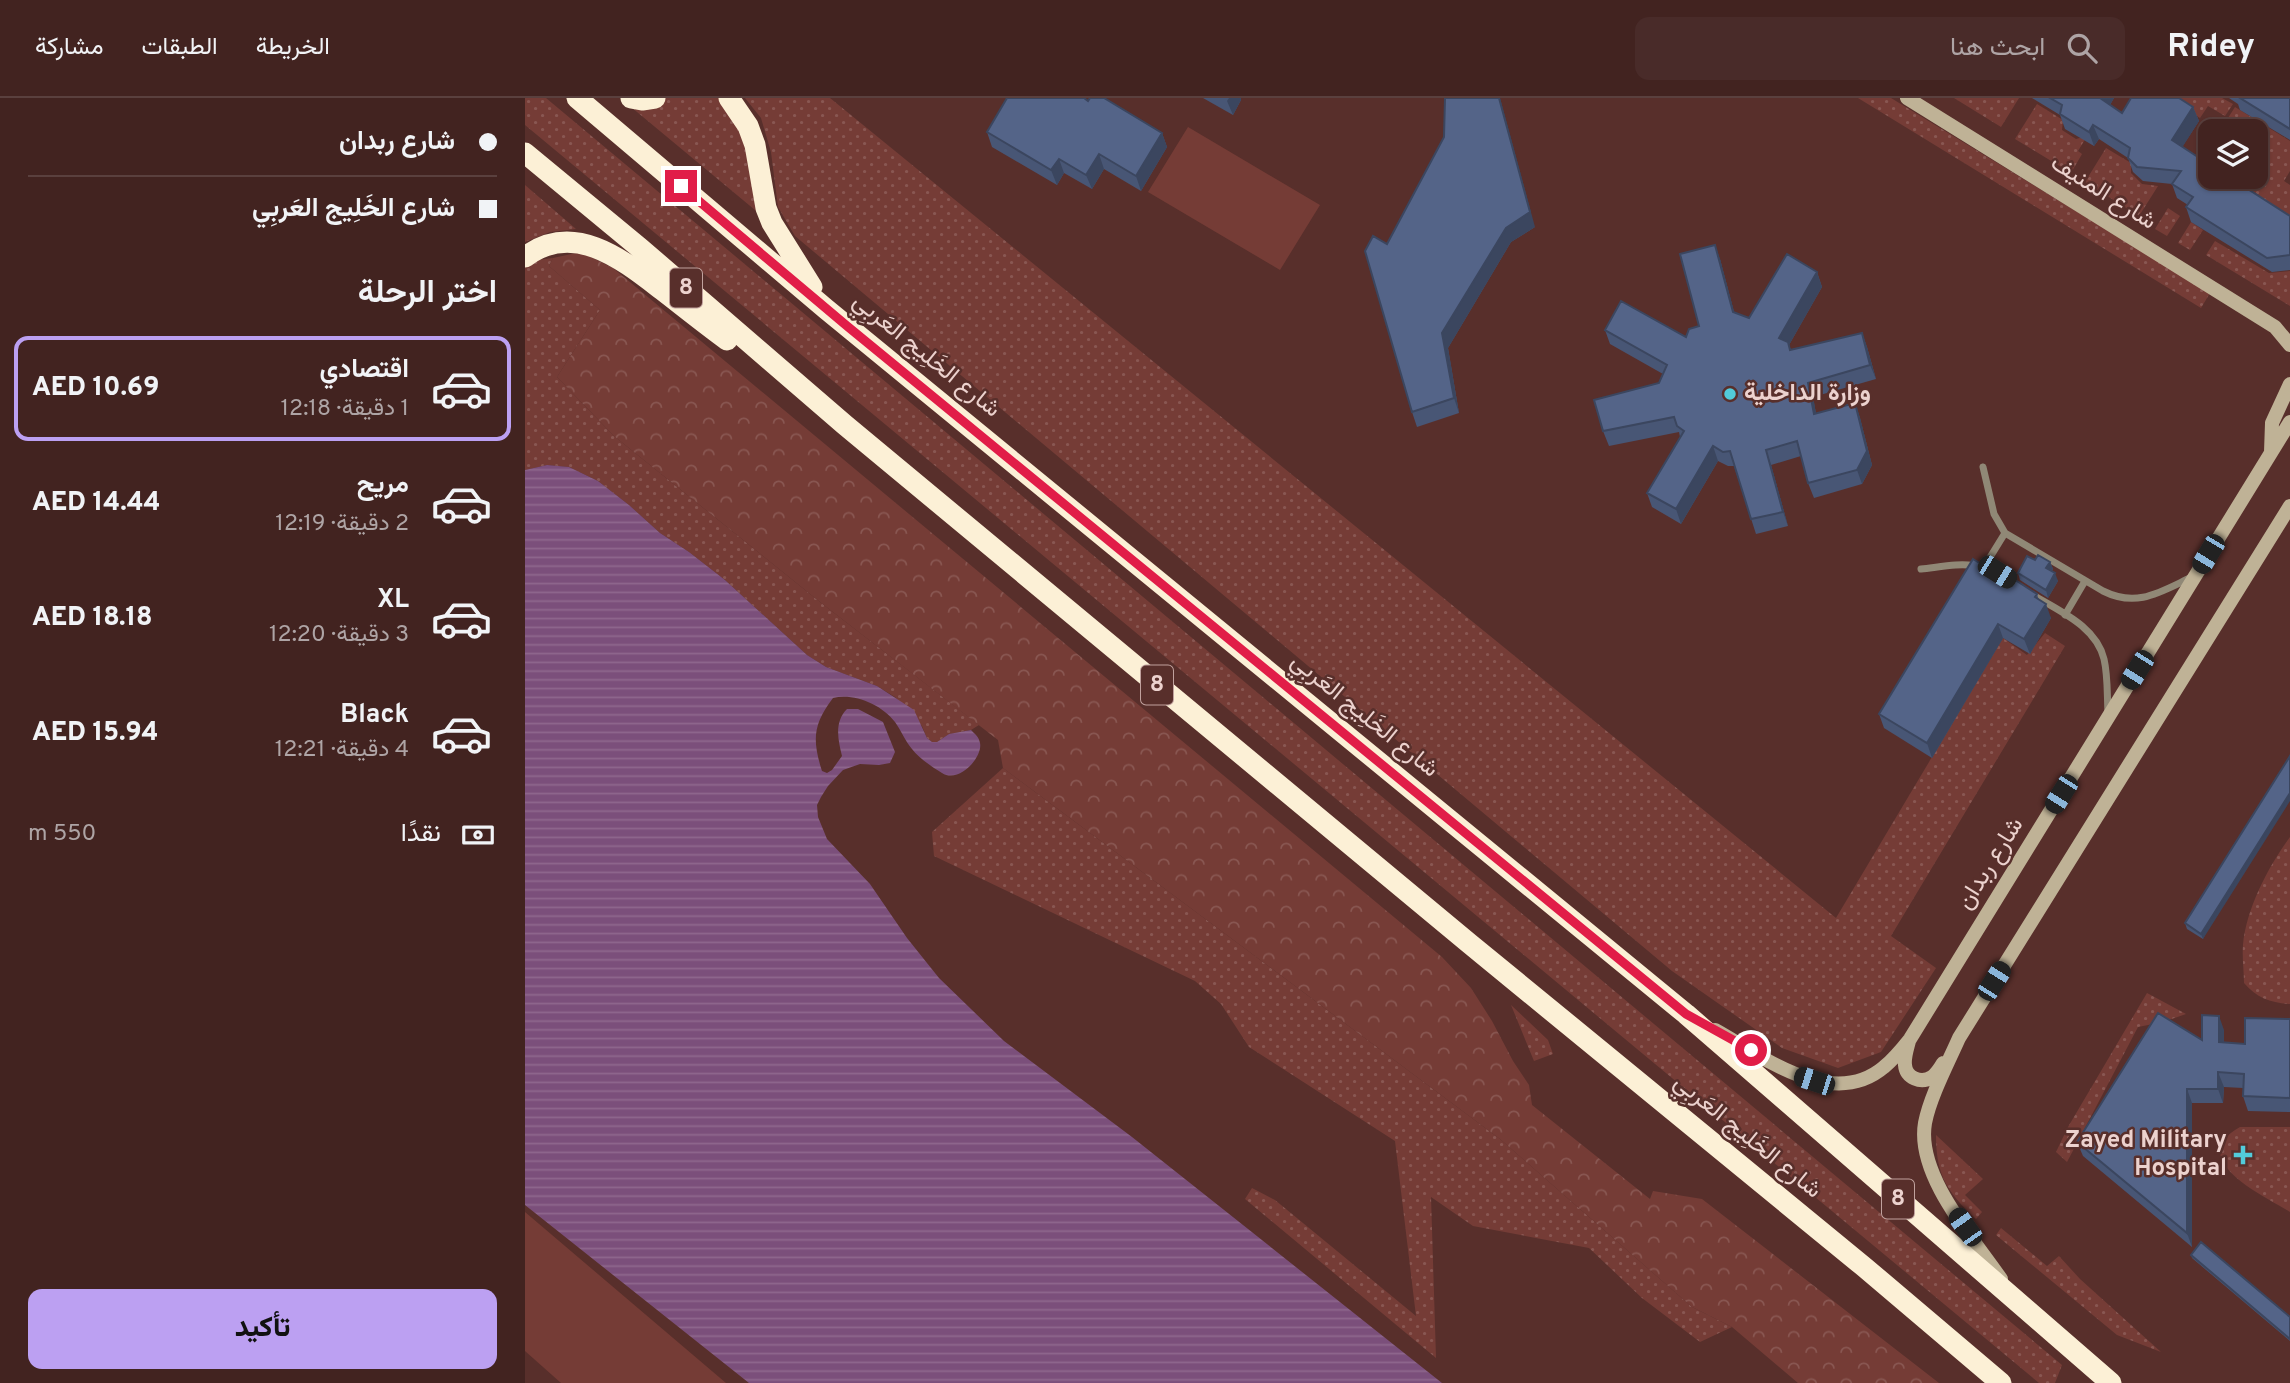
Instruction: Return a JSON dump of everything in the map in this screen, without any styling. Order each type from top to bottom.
[{"type":"highway","name":"شارع الخَلِيج العَربِي","points":[[577,98],[826,309],[1686,1014],[2111,1383]]},
{"type":"highway","points":[[631,98],[655,98]]},
{"type":"highway","points":[[729,98],[748,126],[755,145],[766,208],[772,223],[826,309]]},
{"type":"highway","name":"شارع الخَلِيج العَربِي","points":[[525,153],[845,425],[2001,1383]]},
{"type":"highway","points":[[525,257],[545,247],[573,242],[612,254],[845,425]]},
{"type":"main road","name":"شارع المنيف","points":[[1907,98],[2283,328],[2290,345]]},
{"type":"main road","points":[[2271,453],[2272,423],[2290,384]]},
{"type":"main road","name":"شارع ربدان","points":[[1686,1014],[1795,1074],[1832,1084],[1851,1083],[1883,1069],[1910,1039],[2290,422]]},
{"type":"main road","points":[[1910,1039],[1905,1068],[1910,1075],[1920,1080],[1931,1077],[1959,1038],[2290,506]]},
{"type":"main road","points":[[1959,1038],[1925,1124],[1927,1156],[1940,1190],[2018,1304]]},
{"type":"street","points":[[1983,467],[1994,514],[2005,533],[2113,596],[2136,599],[2196,575]]},
{"type":"street","points":[[1984,567],[2005,533]]},
{"type":"street","points":[[1921,569],[1965,564],[1984,567],[2019,586]]},
{"type":"street","points":[[2065,615],[2085,581]]},
{"type":"street","points":[[2031,594],[2090,632],[2100,647],[2105,663],[2108,717]]},
{"type":"green space","points":[[525,98],[546,98],[2062,1365],[2055,1383],[2039,1383],[525,125]]},
{"type":"green space","points":[[664,98],[720,98],[746,136],[761,215],[625,102]]},
{"type":"green space","points":[[745,98],[830,98],[1836,918],[2003,638],[2027,655],[2045,633],[2065,646],[1891,936],[1936,968],[1881,1052],[1838,1068],[1782,1048],[1672,971],[795,236],[778,207],[771,152],[761,118]]},
{"type":"green space","points":[[1858,98],[1891,98],[2210,293],[2201,308]]},
{"type":"green space","points":[[1954,98],[2019,98],[2001,127]]},
{"type":"green space","points":[[2168,98],[2222,98],[2233,104],[2225,116],[2208,106],[2200,118]]},
{"type":"green space","points":[[2037,104],[2063,120],[2062,130],[2076,139],[2087,136],[2078,151],[2082,154],[2071,173],[2015,139]]},
{"type":"green space","points":[[2235,107],[2254,119],[2227,119]]},
{"type":"green space","points":[[1188,127],[1320,205],[1280,270],[1148,192]]},
{"type":"green space","points":[[2268,127],[2290,141],[2290,171],[2284,181],[2290,185],[2290,224],[2236,189],[2268,189]]},
{"type":"green space","points":[[2106,148],[2131,163],[2131,173],[2142,184],[2158,186],[2139,216],[2085,182]]},
{"type":"green space","points":[[525,185],[576,229],[550,232],[525,242]]},
{"type":"green space","points":[[2168,208],[2180,216],[2167,236],[2155,229]]},
{"type":"green space","points":[[2191,222],[2203,230],[2190,250],[2178,243]]},
{"type":"green space","points":[[2215,241],[2269,273],[2290,271],[2290,306],[2206,255]]},
{"type":"green space","points":[[581,252],[613,268],[1442,957],[1471,988],[1492,1021],[1529,1085],[1532,1105],[1650,1199],[1653,1191],[1702,1199],[1939,1383],[1798,1383],[1732,1327],[1692,1307],[1500,1139],[1003,768],[998,740],[820,602],[614,436],[557,377],[600,310],[549,266],[553,258]]},
{"type":"green space","points":[[553,258],[549,266],[600,310],[557,377],[614,436],[820,602],[979,725],[932,742],[927,738],[922,726],[895,697],[877,686],[826,667],[807,655],[725,580],[660,533],[598,481],[569,467],[547,465],[525,470],[525,267],[537,260]]},
{"type":"green space","points":[[1003,768],[1500,1139],[1692,1307],[1732,1327],[1700,1342],[1642,1298],[1589,1248],[1473,1226],[1431,1197],[1436,1358],[1245,1199],[1252,1188],[1275,1200],[1416,1316],[1395,1141],[1249,1047],[1221,1004],[1195,981],[934,856],[932,832]]},
{"type":"green space","points":[[2290,837],[2290,1004],[2265,999],[2244,983],[2243,945],[2254,902],[2274,861]]},
{"type":"green space","points":[[2147,993],[2186,1014],[2138,1027],[2067,1162],[2056,1152]]},
{"type":"green space","points":[[1511,1005],[1548,1040],[1553,1054],[1534,1061]]},
{"type":"green space","points":[[2240,1127],[2290,1127],[2290,1212],[2248,1187],[2224,1164],[2220,1152],[2225,1139]]},
{"type":"green space","points":[[1936,1135],[1983,1179],[1965,1195],[1982,1212],[1976,1219],[1945,1182],[1938,1161]]},
{"type":"green space","points":[[525,1212],[726,1383],[561,1383],[525,1351]]},
{"type":"green space","points":[[2001,1228],[2047,1266],[2059,1256],[2080,1279],[2161,1352],[2117,1335],[1996,1235]]},
{"type":"shaded area","points":[[547,465],[569,467],[598,481],[660,533],[725,580],[807,655],[826,667],[877,686],[914,710],[927,738],[932,742],[937,742],[949,734],[971,730],[975,734],[980,749],[974,762],[962,772],[949,775],[938,771],[918,756],[895,722],[875,705],[850,697],[833,698],[821,716],[816,733],[822,771],[827,773],[832,770],[842,756],[838,738],[839,725],[847,709],[858,709],[883,722],[895,752],[890,763],[860,764],[843,770],[828,786],[817,805],[818,817],[827,839],[870,884],[907,938],[939,978],[1004,1041],[1132,1137],[1442,1383],[749,1383],[525,1205],[525,470]]},
{"type":"building","points":[[1007,98],[1084,98],[1088,101],[1090,98],[1104,98],[1162,133],[1136,176],[1099,154],[1086,175],[1059,159],[1051,170],[987,132]]},
{"type":"building","points":[[1445,98],[1499,98],[1530,212],[1506,228],[1442,333],[1454,398],[1412,412],[1365,251],[1373,236],[1387,244],[1444,137]]},
{"type":"building","points":[[2050,98],[2100,98],[2122,113],[2131,98],[2179,98],[2193,107],[2172,140],[2198,157],[2198,189],[2248,189],[2290,216],[2290,255],[2267,258],[2186,207],[2193,197],[2172,184],[2181,171],[2137,167],[2128,158],[2130,148],[2093,125],[2089,132],[2060,114],[2062,105]]},
{"type":"building","points":[[2240,98],[2290,98],[2290,129]]},
{"type":"building","points":[[1715,245],[1733,312],[1749,318],[1787,254],[1817,272],[1779,338],[1788,342],[1790,350],[1862,333],[1870,365],[1808,383],[1814,414],[1855,403],[1867,451],[1857,470],[1808,483],[1797,441],[1766,450],[1783,512],[1751,519],[1730,451],[1723,452],[1713,446],[1676,509],[1647,493],[1684,431],[1677,426],[1674,417],[1603,431],[1594,400],[1659,383],[1667,365],[1605,330],[1621,301],[1686,337],[1689,329],[1699,326],[1680,254]]},
{"type":"building","points":[[2038,555],[2050,562],[2046,568],[2055,573],[2046,590],[2018,573],[2027,556],[2035,560]]},
{"type":"building","points":[[1973,559],[2007,580],[2009,576],[2037,594],[2035,597],[2046,604],[2024,639],[1998,624],[1927,743],[1879,714]]},
{"type":"building","points":[[2290,756],[2290,793],[2201,934],[2185,923]]},
{"type":"building","points":[[2158,1013],[2202,1040],[2202,1015],[2219,1016],[2219,1042],[2245,1044],[2245,1018],[2290,1019],[2290,1098],[2243,1096],[2244,1074],[2218,1072],[2218,1089],[2187,1089],[2187,1233],[2077,1142]]},
{"type":"building","points":[[2201,1242],[2290,1317],[2290,1339],[2191,1255]]},
{"type":"place","name":"وزارة الداخلية","points":[[1730,394]]},
{"type":"place","name":"Zayed Military Hospital","points":[[2243,1155]]},
{"type":"route","points":[[681,186],[847,326],[1686,1014],[1751,1050]]}]
